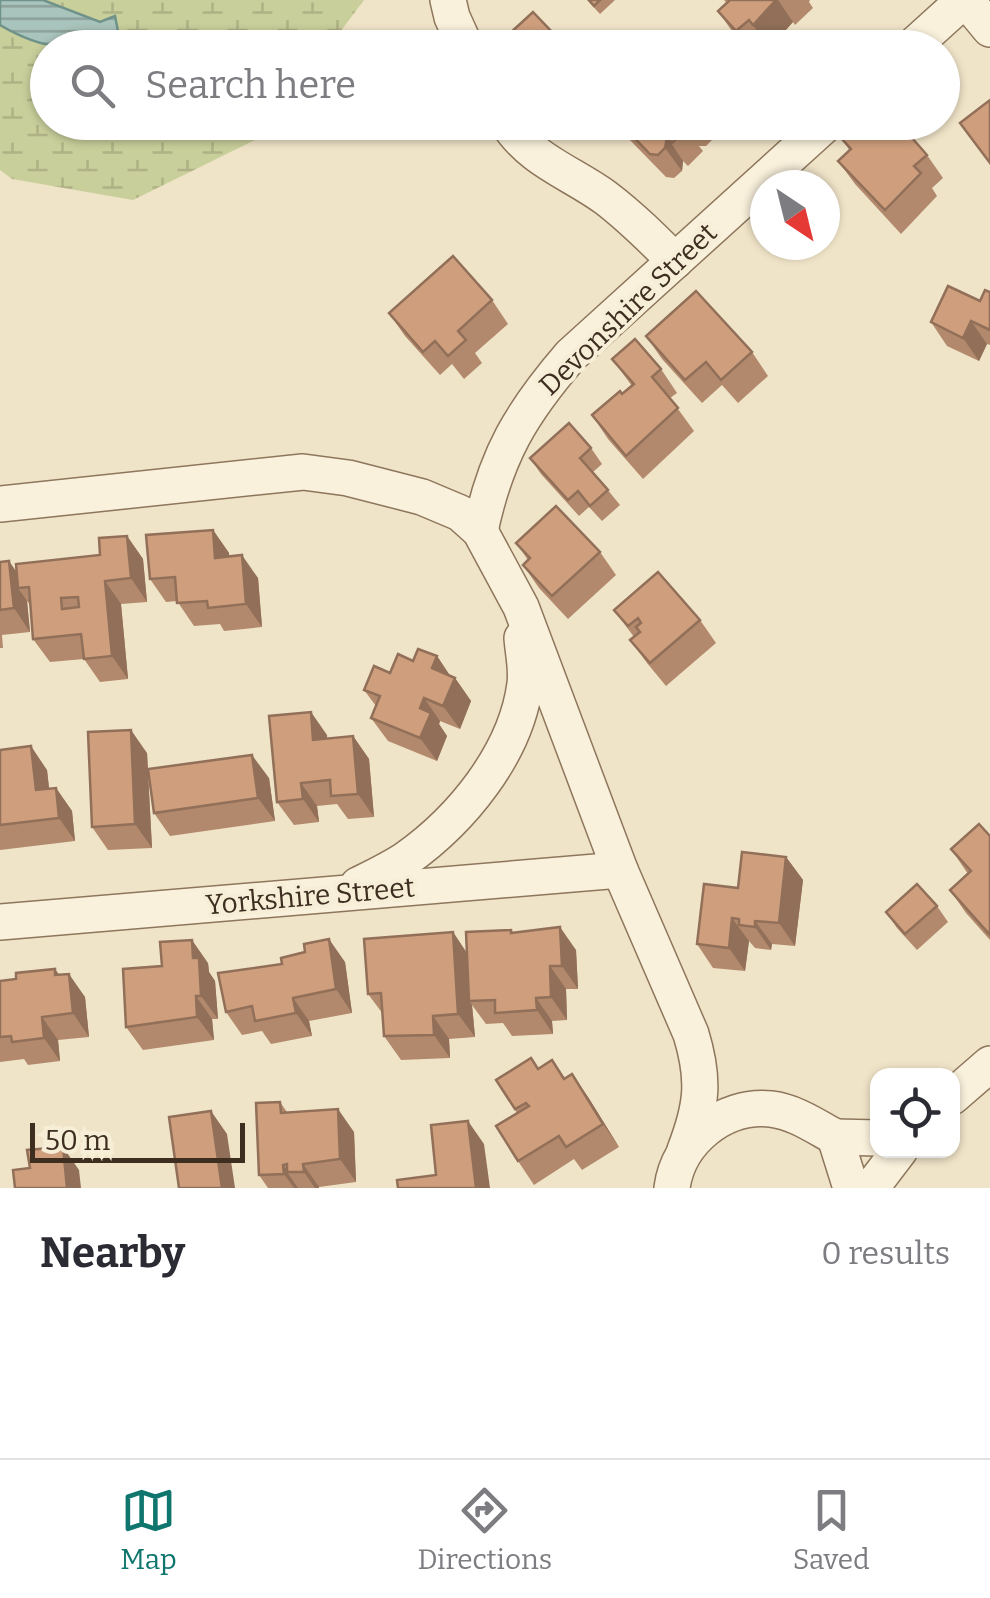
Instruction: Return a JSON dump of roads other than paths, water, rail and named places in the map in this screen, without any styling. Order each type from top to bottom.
[{"type":"street","points":[[448,0],[458,30]]},
{"type":"street","points":[[932,30],[965,0],[990,29]]},
{"type":"street","points":[[521,140],[550,165],[602,195],[632,218],[675,262]]},
{"type":"street","name":"Devonshire Street","points":[[480,530],[488,494],[510,440],[534,398],[571,355],[808,140]]},
{"type":"street","points":[[0,504],[303,472],[348,478],[422,497],[460,513],[480,530],[521,606],[620,870],[698,1060],[699,1113],[673,1175]]},
{"type":"street","points":[[344,893],[404,860],[445,827],[482,784],[510,736],[525,683],[521,606]]},
{"type":"street","name":"Yorkshire Street","points":[[0,922],[620,870]]},
{"type":"street","points":[[690,1034],[722,1082],[745,1099],[794,1115],[835,1137],[870,1138]]},
{"type":"street","points":[[960,1090],[990,1064]]},
{"type":"street","points":[[673,1175],[703,1130],[726,1116],[771,1109]]},
{"type":"street","points":[[835,1137],[851,1188]]},
{"type":"street","points":[[870,1188],[894,1158]]},
{"type":"water","points":[[0,0],[43,0],[100,22],[115,16],[118,30],[30,30],[30,40],[0,25]]}]
